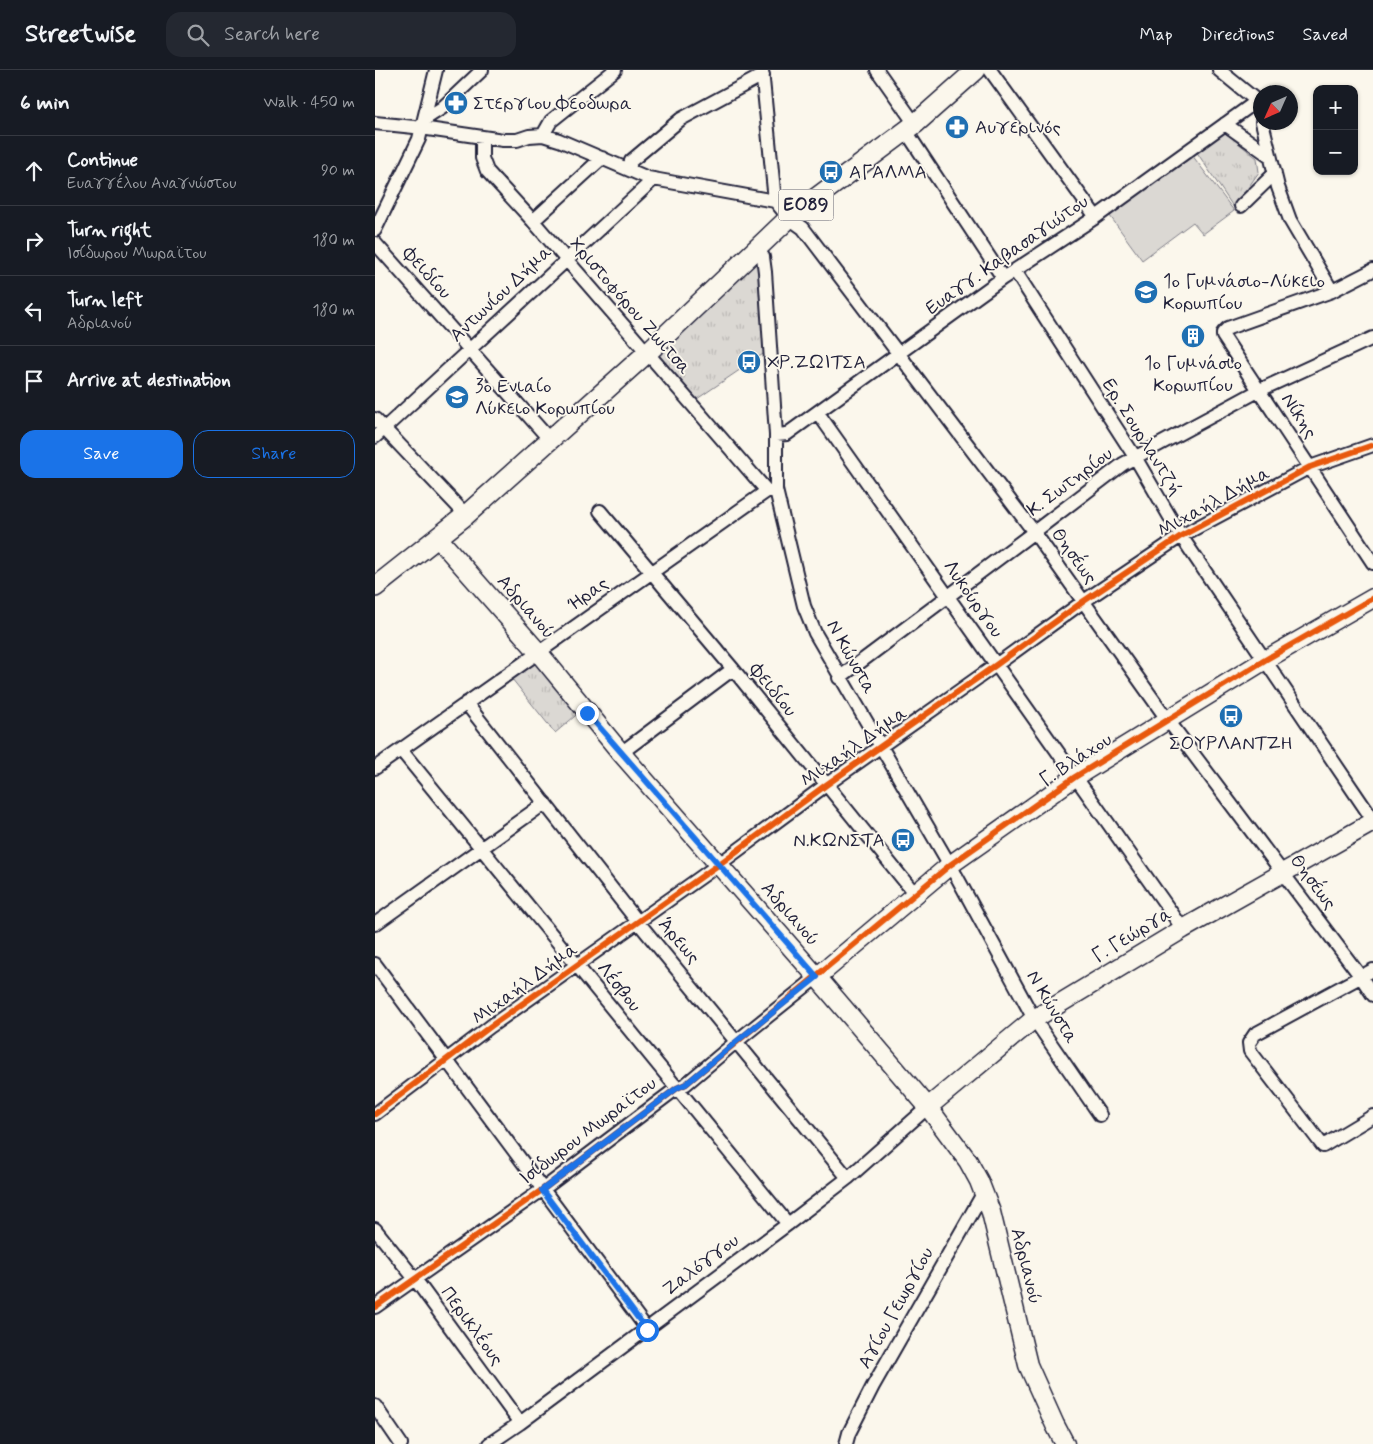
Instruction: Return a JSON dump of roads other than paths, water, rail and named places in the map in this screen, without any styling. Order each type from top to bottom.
[{"type":"main road","name":"ΕΟ89","points":[[375,587],[466,515],[647,353],[755,248],[789,218],[910,128],[976,70]]},
{"type":"street","points":[[375,230],[404,173],[424,124],[436,70]]},
{"type":"street","points":[[424,124],[482,70]]},
{"type":"street","points":[[543,135],[551,120],[615,70]]},
{"type":"street","points":[[877,70],[910,128],[1003,278]]},
{"type":"street","points":[[990,70],[1096,216]]},
{"type":"street","points":[[1219,70],[1253,98]]},
{"type":"street","points":[[375,123],[424,124],[482,138],[513,141],[543,135],[648,178],[775,201],[762,72],[681,119],[631,161],[629,169]]},
{"type":"street","name":"Ευαγγ. Καβασαγιώτου","points":[[775,435],[787,434],[1003,278],[1096,216],[1253,104]]},
{"type":"street","points":[[1225,124],[1270,156]]},
{"type":"street","points":[[1264,130],[1290,220],[1332,291],[1373,270]]},
{"type":"street","name":"Χριστοφόρου Ζωίτσα","points":[[482,138],[482,158],[487,171],[771,491]]},
{"type":"street","points":[[533,221],[602,158]]},
{"type":"street","points":[[1241,206],[1275,173]]},
{"type":"street","name":"Αντωνίου Δήμα","points":[[380,433],[654,179]]},
{"type":"street","name":"Θησέως","points":[[775,201],[789,218],[803,228],[1035,532],[1167,720],[1361,977],[1373,996]]},
{"type":"street","name":"Φειδίου","points":[[375,243],[550,440]]},
{"type":"street","name":"Ν Κώνστα","points":[[755,248],[763,257],[765,272],[775,435],[771,491],[804,606],[815,633],[839,678],[950,865],[1034,1019],[1100,1115]]},
{"type":"street","name":"Ερ. Σουρλαντζή","points":[[1015,271],[1135,457],[1181,536],[1373,821]]},
{"type":"street","name":"Νίκης","points":[[1332,291],[1228,328],[1223,333],[1225,340],[1260,390],[1373,563]]},
{"type":"street","name":"Κ. Σωτηρίου","points":[[839,678],[1123,464],[1260,390],[1373,338]]},
{"type":"street","name":"Λυκούργου","points":[[817,413],[1183,930]]},
{"type":"street","points":[[375,419],[380,433],[466,515]]},
{"type":"street","name":"Μιχαήλ Δήμα","points":[[375,1114],[577,964],[718,865],[826,785],[1084,601],[1181,536],[1310,467],[1373,445]]},
{"type":"street","name":"Ήρας","points":[[375,768],[651,572],[771,491]]},
{"type":"street","name":"Φειδίου","points":[[600,511],[733,669],[915,894]]},
{"type":"street","name":"Αδριανού","points":[[438,538],[928,1107],[968,1162],[984,1192],[991,1212],[1028,1365],[1065,1444]]},
{"type":"street","name":"Γ. Βλάχου","points":[[817,977],[950,865],[1075,777],[1265,660],[1373,598]]},
{"type":"street","points":[[621,752],[733,669]]},
{"type":"street","name":"Άρεως","points":[[466,702],[638,922],[848,1178]]},
{"type":"street","name":"Λέσβου","points":[[401,750],[788,1224]]},
{"type":"street","points":[[375,924],[545,803]]},
{"type":"street","name":"Γ. Γεώργα","points":[[928,1107],[1034,1019],[1183,930],[1373,821]]},
{"type":"street","points":[[375,964],[647,1330]]},
{"type":"street","points":[[1373,970],[1255,1034],[1249,1043],[1250,1051],[1323,1146],[1373,1116]]},
{"type":"street","name":"Ισίδωρου Μωραϊτου","points":[[375,1307],[542,1190],[677,1088],[686,1084],[817,977]]},
{"type":"street","name":"Ζαλόγγου","points":[[489,1444],[647,1330],[848,1178],[928,1107]]},
{"type":"street","name":"Αγίου Γεωργίου","points":[[846,1444],[849,1433],[873,1386],[984,1192]]},
{"type":"street","name":"Περικλέους","points":[[375,1229],[415,1279],[519,1423]]},
{"type":"street","points":[[375,1406],[401,1444]]},
{"type":"place","name":"Στεργιου Φεοδωρα","points":[[456,103]]},
{"type":"place","name":"Αυγερινός","points":[[957,127]]},
{"type":"place","name":"ΑΓΑΛΜΑ","points":[[831,172]]},
{"type":"place","name":"1ο Γυμνάσιο-Λύκειο Κορωπίου","points":[[1146,292]]},
{"type":"place","name":"1ο Γυμνάσιο Κορωπίου","points":[[1193,336]]},
{"type":"place","name":"ΧΡ.ΖΩΙΤΣΑ","points":[[749,362]]},
{"type":"place","name":"3ο Ενιαίο Λύκειο Κορωπίου","points":[[457,397]]},
{"type":"place","name":"ΣΟΥΡΛΑΝΤΖΗ","points":[[1231,716]]},
{"type":"place","name":"Ν.ΚΩΝΣΤΑ","points":[[903,840]]}]
